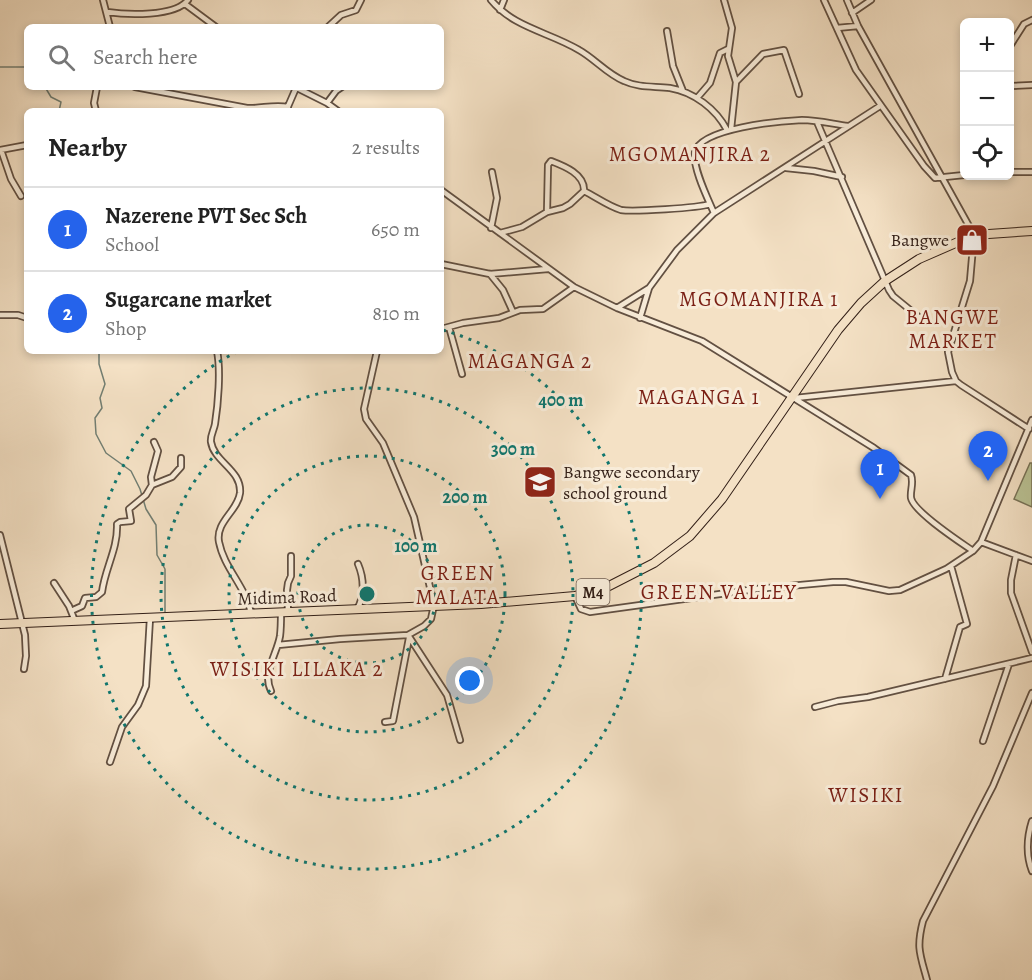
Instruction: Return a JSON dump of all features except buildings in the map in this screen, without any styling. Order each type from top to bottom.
[{"type":"main road","name":"Midima Road","points":[[0,624],[434,605],[575,596],[609,586],[634,575],[667,555],[690,536],[722,499],[838,330],[861,303],[885,281],[919,259],[975,235],[1032,231]]},
{"type":"street","points":[[103,0],[109,24]]},
{"type":"street","points":[[331,24],[341,15],[356,10],[361,0]]},
{"type":"street","points":[[491,0],[516,22],[581,51],[624,81],[644,87],[683,91],[697,98],[717,114],[729,130]]},
{"type":"street","points":[[500,10],[504,0]]},
{"type":"street","points":[[724,0],[732,28],[728,49],[729,62],[736,82],[729,130]]},
{"type":"street","points":[[824,0],[856,70],[924,166],[935,178],[960,175]]},
{"type":"street","points":[[848,0],[858,26],[975,235],[970,281],[948,352],[956,381]]},
{"type":"street","points":[[852,13],[871,0]]},
{"type":"street","points":[[107,12],[134,14],[166,11],[174,10],[187,2],[213,24]]},
{"type":"street","points":[[1014,40],[1024,24],[1032,20]]},
{"type":"street","points":[[837,28],[858,26]]},
{"type":"street","points":[[668,31],[673,66],[683,91]]},
{"type":"street","points":[[697,98],[710,83],[720,52],[728,49]]},
{"type":"street","points":[[736,82],[763,54],[784,50],[799,94]]},
{"type":"street","points":[[1014,86],[1032,85]]},
{"type":"street","points":[[95,108],[96,90]]},
{"type":"street","points":[[151,90],[247,108]]},
{"type":"street","points":[[287,108],[294,90]]},
{"type":"street","points":[[301,90],[334,108]]},
{"type":"street","points":[[327,103],[339,90]]},
{"type":"street","points":[[254,108],[272,105],[283,108]]},
{"type":"street","points":[[640,318],[649,288],[677,250],[714,213],[880,106]]},
{"type":"street","points":[[714,213],[696,170],[695,151],[699,143],[705,139],[729,130],[803,120],[848,126]]},
{"type":"street","points":[[817,122],[885,281],[893,296],[920,318]]},
{"type":"street","points":[[21,196],[11,179],[1,150],[24,146]]},
{"type":"street","points":[[547,212],[550,161],[578,176],[583,181],[584,191]]},
{"type":"street","points":[[786,168],[842,177]]},
{"type":"street","points":[[491,228],[497,198],[492,172]]},
{"type":"street","points":[[1014,172],[1032,172]]},
{"type":"street","points":[[584,191],[614,207],[628,210],[700,207],[710,204]]},
{"type":"street","points":[[500,234],[522,227],[547,212],[570,204],[584,191]]},
{"type":"street","points":[[444,192],[574,287],[640,318],[702,341],[909,472],[913,480],[911,494],[914,504],[973,551]]},
{"type":"street","points":[[444,265],[490,274],[548,269]]},
{"type":"street","points":[[490,274],[503,290],[513,312]]},
{"type":"street","points":[[444,329],[463,323],[493,320],[513,312],[548,307],[574,287]]},
{"type":"street","points":[[617,308],[649,288]]},
{"type":"street","points":[[0,315],[24,317]]},
{"type":"street","points":[[449,327],[462,374]]},
{"type":"street","points":[[217,354],[219,366],[215,423],[211,441],[214,452],[235,475],[240,493],[220,529],[219,542],[247,598],[251,613]]},
{"type":"street","points":[[278,645],[340,639],[409,637],[431,619],[434,605],[414,517],[383,443],[364,415],[376,354]]},
{"type":"street","points":[[793,398],[956,381],[1029,429]]},
{"type":"street","points":[[575,596],[581,609],[590,612],[756,589],[833,582],[846,582],[889,591],[905,588],[951,566],[973,551],[981,542],[1032,420]]},
{"type":"street","points":[[152,485],[151,477],[158,451],[154,442]]},
{"type":"street","points":[[71,611],[82,606],[85,597],[96,597],[102,592],[114,554],[117,524],[131,521],[129,509],[146,495],[152,485],[172,477],[181,467],[181,458]]},
{"type":"street","points":[[0,538],[26,641],[24,669]]},
{"type":"street","points":[[981,542],[1032,561]]},
{"type":"street","points":[[1016,555],[1011,593],[1032,652]]},
{"type":"street","points":[[271,691],[268,683],[270,669],[278,645],[286,590],[291,576],[291,556]]},
{"type":"street","points":[[357,609],[362,601],[362,573],[358,564]]},
{"type":"street","points":[[945,679],[960,627],[967,624],[951,566]]},
{"type":"street","points":[[54,583],[75,621]]},
{"type":"street","points":[[110,762],[118,736],[138,705],[146,686],[150,616]]},
{"type":"street","points":[[386,722],[393,721],[409,637]]},
{"type":"street","points":[[409,637],[447,695],[460,740]]},
{"type":"street","points":[[815,707],[838,701],[868,698],[904,687],[1032,658]]},
{"type":"street","points":[[983,741],[1009,664]]},
{"type":"street","points":[[927,980],[918,951],[923,921],[993,786],[1032,693]]},
{"type":"street","points":[[1032,821],[1028,850],[1032,871]]},
{"type":"green space","points":[[1032,463],[1032,507],[1014,499]]},
{"type":"waterway","points":[[0,67],[24,67]]},
{"type":"waterway","points":[[47,90],[51,97],[61,102],[60,108]]},
{"type":"waterway","points":[[99,354],[99,364],[105,384],[100,398],[102,408],[95,418],[96,434],[106,453],[131,471],[146,509],[156,525],[157,555],[165,569],[165,612]]},
{"type":"place","name":"Bangwe","points":[[972,240]]},
{"type":"place","name":"Sugarcane market","points":[[988,481]]},
{"type":"place","name":"Bangwe secondary school ground","points":[[540,482]]},
{"type":"place","name":"Nazerene PVT Sec Sch","points":[[880,499]]},
{"type":"district","name":"MGOMANJIRA 2","points":[[690,154]]},
{"type":"district","name":"MGOMANJIRA 1","points":[[759,299]]},
{"type":"district","name":"BANGWE MARKET","points":[[953,329]]},
{"type":"district","name":"MAGANGA 2","points":[[530,361]]},
{"type":"district","name":"MAGANGA 1","points":[[699,397]]},
{"type":"district","name":"GREEN MALATA","points":[[458,585]]},
{"type":"district","name":"GREEN VALLEY","points":[[719,592]]},
{"type":"district","name":"WISIKI LILAKA 2","points":[[297,669]]},
{"type":"district","name":"WISIKI","points":[[866,795]]}]
